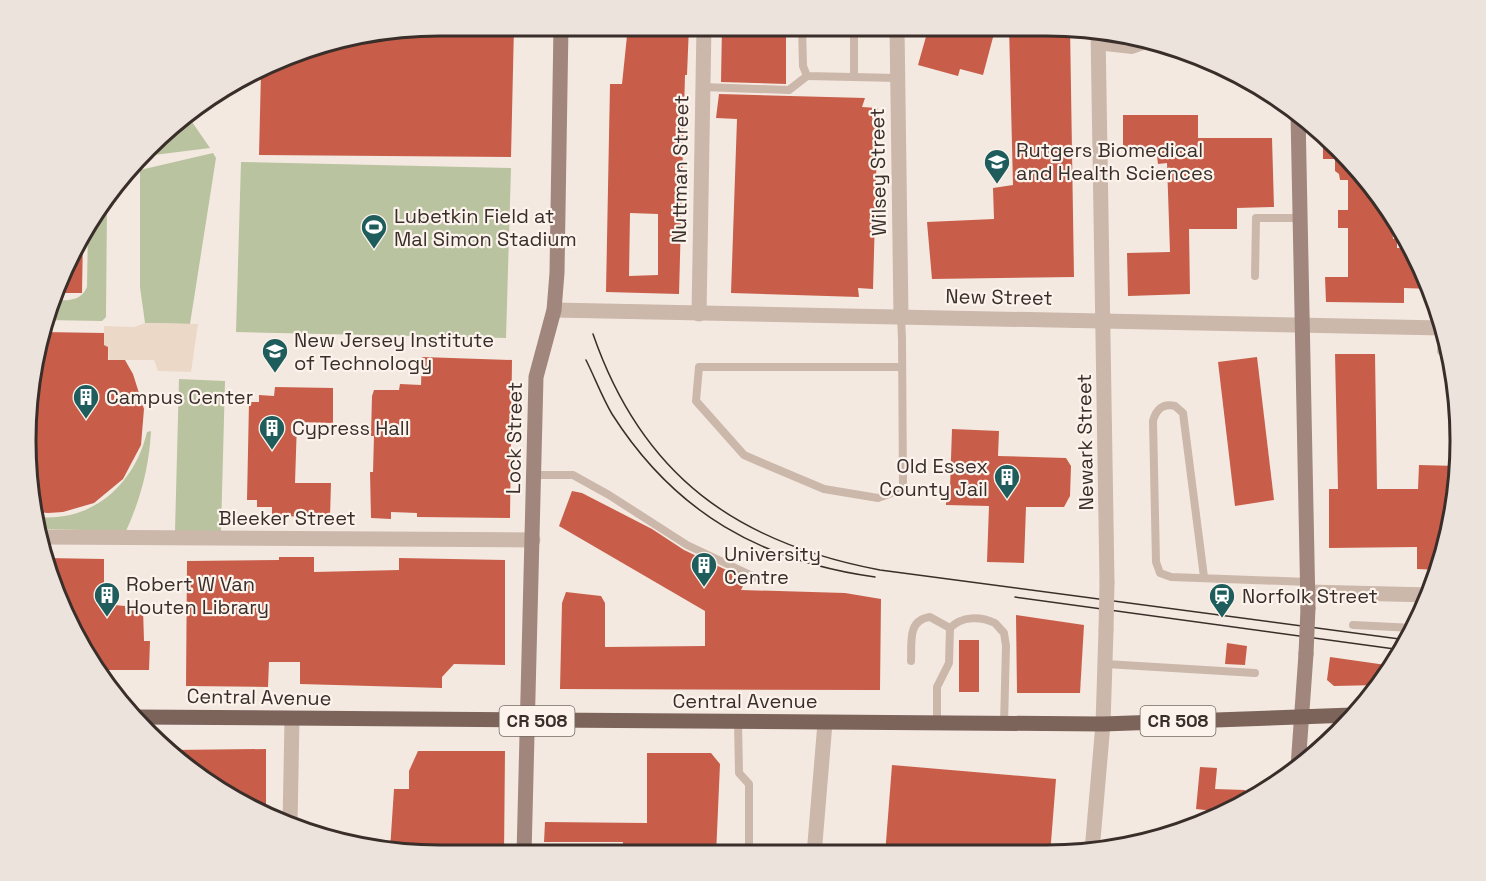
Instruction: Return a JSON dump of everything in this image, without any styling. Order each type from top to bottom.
[{"type":"main road","name":"Lock Street","points":[[524,845],[536,377],[554,310],[561,36]]},
{"type":"main road","points":[[1298,125],[1308,587],[1299,755]]},
{"type":"main road","name":"Central Avenue","points":[[145,717],[1102,724],[1343,715]]},
{"type":"street","name":"Nuttman Street","points":[[699,314],[704,36]]},
{"type":"street","name":"Wilsey Street","points":[[897,36],[901,317]]},
{"type":"street","name":"Newark Street","points":[[1093,842],[1106,664],[1107,582],[1098,39]]},
{"type":"street","name":"New Street","points":[[554,310],[1103,319],[1434,328]]},
{"type":"street","name":"Bleeker Street","points":[[48,537],[533,540]]},
{"type":"street","points":[[1308,587],[1419,594]]},
{"type":"street","points":[[290,816],[292,719]]},
{"type":"street","points":[[815,845],[825,723]]},
{"type":"lane","points":[[802,36],[803,66],[807,76]]},
{"type":"lane","points":[[854,36],[854,76]]},
{"type":"lane","points":[[1098,39],[1132,50],[1140,48]]},
{"type":"lane","points":[[703,87],[789,90],[807,76],[898,78]]},
{"type":"lane","points":[[1255,276],[1256,218],[1301,218]]},
{"type":"lane","points":[[901,317],[902,367],[903,489],[878,498],[824,489],[744,455],[696,401],[699,367],[902,367]]},
{"type":"lane","points":[[1204,577],[1184,420],[1179,409],[1170,405],[1157,410],[1153,421],[1156,566],[1164,575],[1308,587]]},
{"type":"lane","points":[[534,475],[573,475],[687,545],[761,580]]},
{"type":"lane","points":[[911,661],[912,628],[917,621],[930,617],[951,628]]},
{"type":"lane","points":[[937,723],[937,687],[949,663],[951,628],[957,622],[969,618],[990,621],[1004,633],[1006,646],[1004,724]]},
{"type":"lane","points":[[1353,625],[1404,627]]},
{"type":"lane","points":[[1106,664],[1255,673]]},
{"type":"lane","points":[[738,722],[739,773],[749,784],[749,845]]},
{"type":"green space","points":[[192,122],[210,148],[153,155]]},
{"type":"green space","points":[[213,153],[216,158],[190,324],[145,323],[140,287],[140,170]]},
{"type":"green space","name":"Lubetkin Field at Mal Simon Stadium","points":[[241,162],[511,168],[506,338],[236,332]]},
{"type":"green space","points":[[107,212],[106,317],[102,321],[54,320],[61,300],[81,296],[87,287],[88,243]]},
{"type":"green space","points":[[179,379],[225,381],[221,531],[175,531]]},
{"type":"green space","points":[[151,431],[143,482],[126,531],[46,529],[44,517],[77,513],[109,496],[133,467],[147,432]]},
{"type":"shaded area","points":[[145,323],[198,324],[191,372],[158,371],[154,360],[109,360],[108,347],[104,345],[104,326],[134,327]]},
{"type":"building","points":[[514,36],[511,157],[259,155],[262,78],[310,57],[388,39]]},
{"type":"building","points":[[627,36],[689,36],[687,75],[685,75],[679,294],[606,292],[610,84],[622,84]],"holes":[[[630,213],[658,214],[658,275],[629,276]]]},
{"type":"building","points":[[722,36],[786,36],[786,84],[721,82]]},
{"type":"building","points":[[926,36],[993,36],[983,75],[960,69],[958,76],[918,65]]},
{"type":"building","points":[[1009,36],[1070,37],[1074,277],[932,279],[927,222],[994,219],[993,188],[1013,185]]},
{"type":"building","points":[[719,94],[865,98],[862,107],[878,108],[873,289],[858,288],[859,297],[731,293],[737,119],[716,118]]},
{"type":"building","points":[[1123,115],[1198,115],[1198,138],[1272,138],[1274,207],[1237,208],[1237,229],[1189,229],[1190,294],[1128,296],[1127,253],[1170,252],[1167,163],[1158,164],[1157,156],[1123,156]]},
{"type":"building","points":[[1323,146],[1350,174],[1366,194],[1393,233],[1393,239],[1396,238],[1397,248],[1401,248],[1420,289],[1404,288],[1404,303],[1326,302],[1325,277],[1348,277],[1348,228],[1338,228],[1338,210],[1348,210],[1348,180],[1340,180],[1339,174],[1335,171],[1335,159],[1323,159]]},
{"type":"building","points":[[83,253],[82,293],[64,293]]},
{"type":"building","name":"Campus Center","points":[[51,332],[104,333],[104,345],[108,347],[108,360],[125,360],[133,374],[144,409],[141,445],[123,479],[94,503],[63,512],[43,513],[39,493],[36,440],[39,388]]},
{"type":"building","points":[[1335,354],[1375,354],[1377,489],[1418,489],[1419,465],[1449,466],[1447,493],[1429,570],[1417,569],[1417,547],[1329,548],[1329,489],[1338,489]]},
{"type":"building","points":[[422,357],[512,360],[510,518],[417,517],[417,513],[391,512],[391,519],[371,518],[370,472],[373,472],[374,436],[371,436],[372,396],[374,390],[399,390],[400,384],[421,385]]},
{"type":"building","points":[[1257,357],[1274,500],[1235,506],[1218,362]]},
{"type":"building","name":"Cypress Hall","points":[[275,387],[333,388],[333,423],[297,422],[295,483],[331,483],[330,517],[272,516],[272,507],[257,507],[257,500],[247,500],[249,402],[259,402],[259,395],[274,396]]},
{"type":"building","name":"Old Essex County Jail","points":[[952,429],[999,431],[998,456],[1066,458],[1071,466],[1070,496],[1064,507],[1026,507],[1024,563],[987,562],[989,506],[946,505],[946,488],[950,488]]},
{"type":"building","points":[[572,491],[582,493],[652,529],[684,550],[739,576],[738,581],[744,584],[741,590],[845,593],[881,599],[880,690],[560,689],[562,603],[566,592],[601,596],[605,603],[605,647],[705,646],[705,611],[559,526]]},
{"type":"building","points":[[279,557],[314,557],[314,572],[399,570],[399,558],[505,560],[505,665],[454,664],[442,677],[442,688],[300,684],[300,662],[269,662],[268,687],[186,686],[187,561],[279,560]]},
{"type":"building","name":"Robert W Van Houten Library","points":[[54,558],[104,559],[104,604],[125,606],[125,608],[143,608],[144,641],[150,641],[149,670],[108,670],[78,619]]},
{"type":"building","points":[[1016,615],[1084,625],[1080,693],[1017,693]]},
{"type":"building","points":[[959,640],[979,640],[979,692],[959,692]]},
{"type":"building","points":[[1227,643],[1247,646],[1245,665],[1225,664]]},
{"type":"building","points":[[1330,657],[1382,664],[1367,685],[1334,686],[1327,680]]},
{"type":"building","points":[[266,749],[266,805],[216,777],[180,750]]},
{"type":"building","points":[[418,751],[505,751],[504,845],[391,842],[394,789],[409,789],[409,771]]},
{"type":"building","points":[[647,753],[711,753],[720,764],[716,845],[544,842],[545,822],[647,823]]},
{"type":"building","points":[[892,765],[1056,779],[1051,845],[886,845]]},
{"type":"building","points":[[1200,767],[1217,768],[1215,789],[1245,790],[1245,793],[1208,810],[1196,809]]},
{"type":"tram line","points":[[593,334],[614,384],[638,427],[668,464],[701,495],[739,521],[782,542],[829,558],[880,570],[1398,639]]},
{"type":"tram line","points":[[586,360],[612,414],[637,449],[664,479],[693,505],[724,527],[795,559],[875,577]]},
{"type":"tram line","points":[[1015,597],[1392,649]]},
{"type":"place","name":"Rutgers Biomedical and Health Sciences","points":[[997,185]]},
{"type":"place","name":"Lubetkin Field at Mal Simon Stadium","points":[[374,250]]},
{"type":"place","name":"New Jersey Institute of Technology","points":[[275,374]]},
{"type":"place","name":"Campus Center","points":[[86,420]]},
{"type":"place","name":"Cypress Hall","points":[[272,451]]},
{"type":"place","name":"Old Essex County Jail","points":[[1007,500]]},
{"type":"place","name":"University Centre","points":[[704,588]]},
{"type":"place","name":"Robert W Van Houten Library","points":[[107,618]]},
{"type":"place","name":"Norfolk Street","points":[[1222,619]]}]
